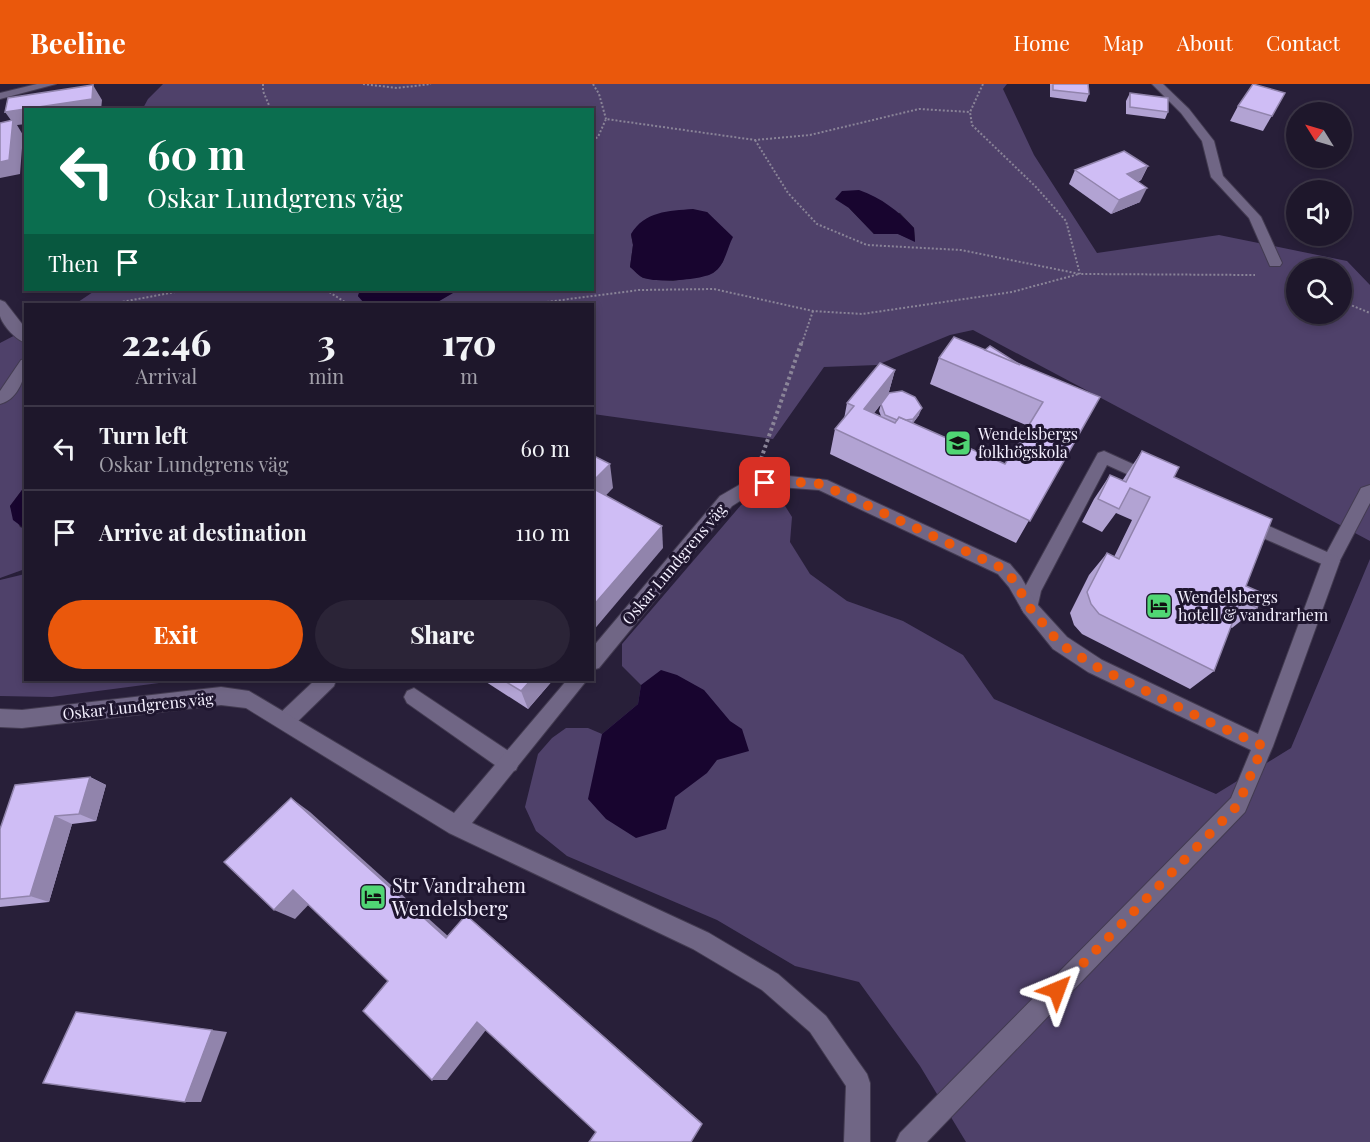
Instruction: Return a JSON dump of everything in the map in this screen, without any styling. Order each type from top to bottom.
[{"type":"street","points":[[0,96],[51,84]]},
{"type":"street","points":[[1157,84],[1185,111],[1208,141],[1217,177],[1255,217],[1275,263]]},
{"type":"street","points":[[0,305],[12,324],[24,336]]},
{"type":"street","points":[[0,399],[7,393],[24,367]]},
{"type":"street","points":[[1030,608],[1032,590],[1104,457],[1169,487]]},
{"type":"street","name":"Oskar Lundgrens väg","points":[[594,660],[726,501],[752,485],[779,481],[821,484],[1004,569],[1015,582],[1030,608],[1060,644],[1095,666],[1263,746]]},
{"type":"street","points":[[909,1142],[1238,805],[1263,746],[1331,561],[1370,491]]},
{"type":"street","points":[[1234,517],[1331,561]]},
{"type":"street","points":[[285,721],[326,681]]},
{"type":"street","points":[[456,826],[577,681]]},
{"type":"street","name":"Oskar Lundgrens väg","points":[[0,718],[22,719],[221,696],[249,700],[456,826],[701,941],[770,982],[818,1024],[858,1083],[857,1142]]},
{"type":"street","points":[[414,697],[509,763]]},
{"type":"path","points":[[263,84],[263,91],[270,108]]},
{"type":"path","points":[[363,84],[373,87],[414,88],[431,84]]},
{"type":"path","points":[[593,84],[606,119],[598,137],[594,139]]},
{"type":"path","points":[[983,84],[970,112],[972,125],[1035,186],[1066,221],[1080,274]]},
{"type":"path","points":[[606,119],[755,140],[810,135],[919,109],[970,112]]},
{"type":"path","points":[[755,140],[788,193],[817,224],[867,245],[961,250],[1080,274],[1265,275]]},
{"type":"path","points":[[539,303],[639,290],[714,289],[813,311],[862,314],[1012,292],[1080,274]]},
{"type":"path","points":[[116,303],[181,291]]},
{"type":"path","points":[[328,291],[346,303]]},
{"type":"path","points":[[1352,307],[1370,314]]},
{"type":"path","points":[[752,485],[813,311]]},
{"type":"shaded area","points":[[163,84],[1007,84],[1003,89],[1034,155],[1097,253],[1219,235],[1332,258],[1286,258],[1286,324],[1352,324],[1352,266],[1370,285],[1370,541],[973,330],[950,335],[877,365],[824,367],[773,439],[594,414],[594,303],[436,303],[456,291],[594,291],[594,108],[143,108],[148,99]],"holes":[[[849,208],[900,213],[914,228],[915,241],[898,234],[874,234]],[[707,212],[718,224],[726,248],[723,262],[713,273],[673,281],[643,278],[630,267],[633,245],[631,235]]]},
{"type":"shaded area","points":[[859,190],[882,201],[902,216],[914,228],[915,242],[898,234],[874,234],[849,208],[835,199],[842,191]]},
{"type":"shaded area","points":[[693,209],[707,212],[733,237],[717,270],[707,275],[679,280],[650,280],[638,275],[630,267],[633,245],[631,234],[637,226],[658,214]]},
{"type":"shaded area","points":[[94,291],[360,291],[358,296],[364,303],[76,303]]},
{"type":"shaded area","points":[[360,291],[456,291],[436,303],[364,303],[358,296]]},
{"type":"shaded area","points":[[24,331],[24,487],[10,506],[20,527],[24,529],[24,569],[0,578],[0,343]]},
{"type":"shaded area","points":[[24,487],[24,528],[13,520],[10,506]]},
{"type":"shaded area","points":[[757,498],[782,501],[792,517],[790,542],[810,574],[847,601],[903,621],[963,655],[994,699],[1216,794],[1291,748],[1370,559],[1370,1142],[966,1142],[920,1066],[859,982],[795,966],[717,920],[567,856],[536,831],[525,807],[538,754],[552,738],[566,728],[588,728],[602,734],[638,704],[641,685],[622,666],[622,644],[741,505]]},
{"type":"shaded area","points":[[24,574],[24,681],[174,681],[52,697],[0,696],[0,580]]},
{"type":"shaded area","points":[[661,670],[677,675],[704,690],[730,721],[742,729],[749,751],[717,760],[707,773],[675,797],[666,829],[636,838],[606,819],[588,799],[602,734],[638,704],[641,685]]},
{"type":"building","points":[[1053,84],[1088,84],[1089,94],[1053,90]]},
{"type":"building","points":[[1253,84],[1285,93],[1272,116],[1238,106]]},
{"type":"building","points":[[93,85],[92,99],[5,112],[8,98]]},
{"type":"building","points":[[1130,93],[1168,98],[1168,112],[1130,107]]},
{"type":"building","points":[[13,120],[9,160],[0,162],[0,123]]},
{"type":"building","points":[[1124,151],[1148,166],[1127,174],[1147,188],[1119,200],[1075,170]]},
{"type":"building","points":[[954,337],[1100,397],[1030,521],[835,429],[854,406],[847,403],[880,363],[895,370],[864,409],[895,423],[899,417],[1005,464],[1043,402],[939,358]]},
{"type":"building","points":[[990,346],[1020,365],[985,350]]},
{"type":"building","points":[[902,391],[915,397],[922,408],[913,419],[906,420],[899,417],[897,420],[885,415],[881,404],[889,393]]},
{"type":"building","points":[[1142,451],[1179,467],[1174,477],[1272,519],[1246,586],[1262,593],[1257,608],[1241,600],[1214,671],[1099,614],[1091,604],[1087,592],[1107,553],[1119,559],[1150,497],[1130,488],[1119,509],[1098,499],[1110,475],[1126,482]]},
{"type":"building","points":[[594,456],[610,464],[594,480]]},
{"type":"building","points":[[594,489],[662,526],[594,605]]},
{"type":"building","points":[[505,681],[530,681],[521,691]]},
{"type":"building","points":[[90,777],[79,814],[55,816],[30,896],[0,899],[0,829],[15,785]]},
{"type":"building","points":[[291,798],[446,938],[466,915],[702,1124],[691,1142],[589,1142],[596,1132],[477,1022],[432,1080],[363,1011],[388,981],[293,890],[274,910],[224,862]]},
{"type":"building","points":[[76,1012],[212,1030],[185,1102],[43,1083]]},
{"type":"place","name":"Wendelsbergs folkhögskola","points":[[958,443]]},
{"type":"place","name":"Wendelsbergs hotell & vandrarhem","points":[[1159,606]]},
{"type":"place","name":"Str Vandrahem Wendelsberg","points":[[373,897]]},
{"type":"route","points":[[765,483],[779,481],[821,484],[1004,569],[1015,582],[1030,608],[1060,644],[1095,666],[1263,746],[1238,805],[1057,990]]}]
